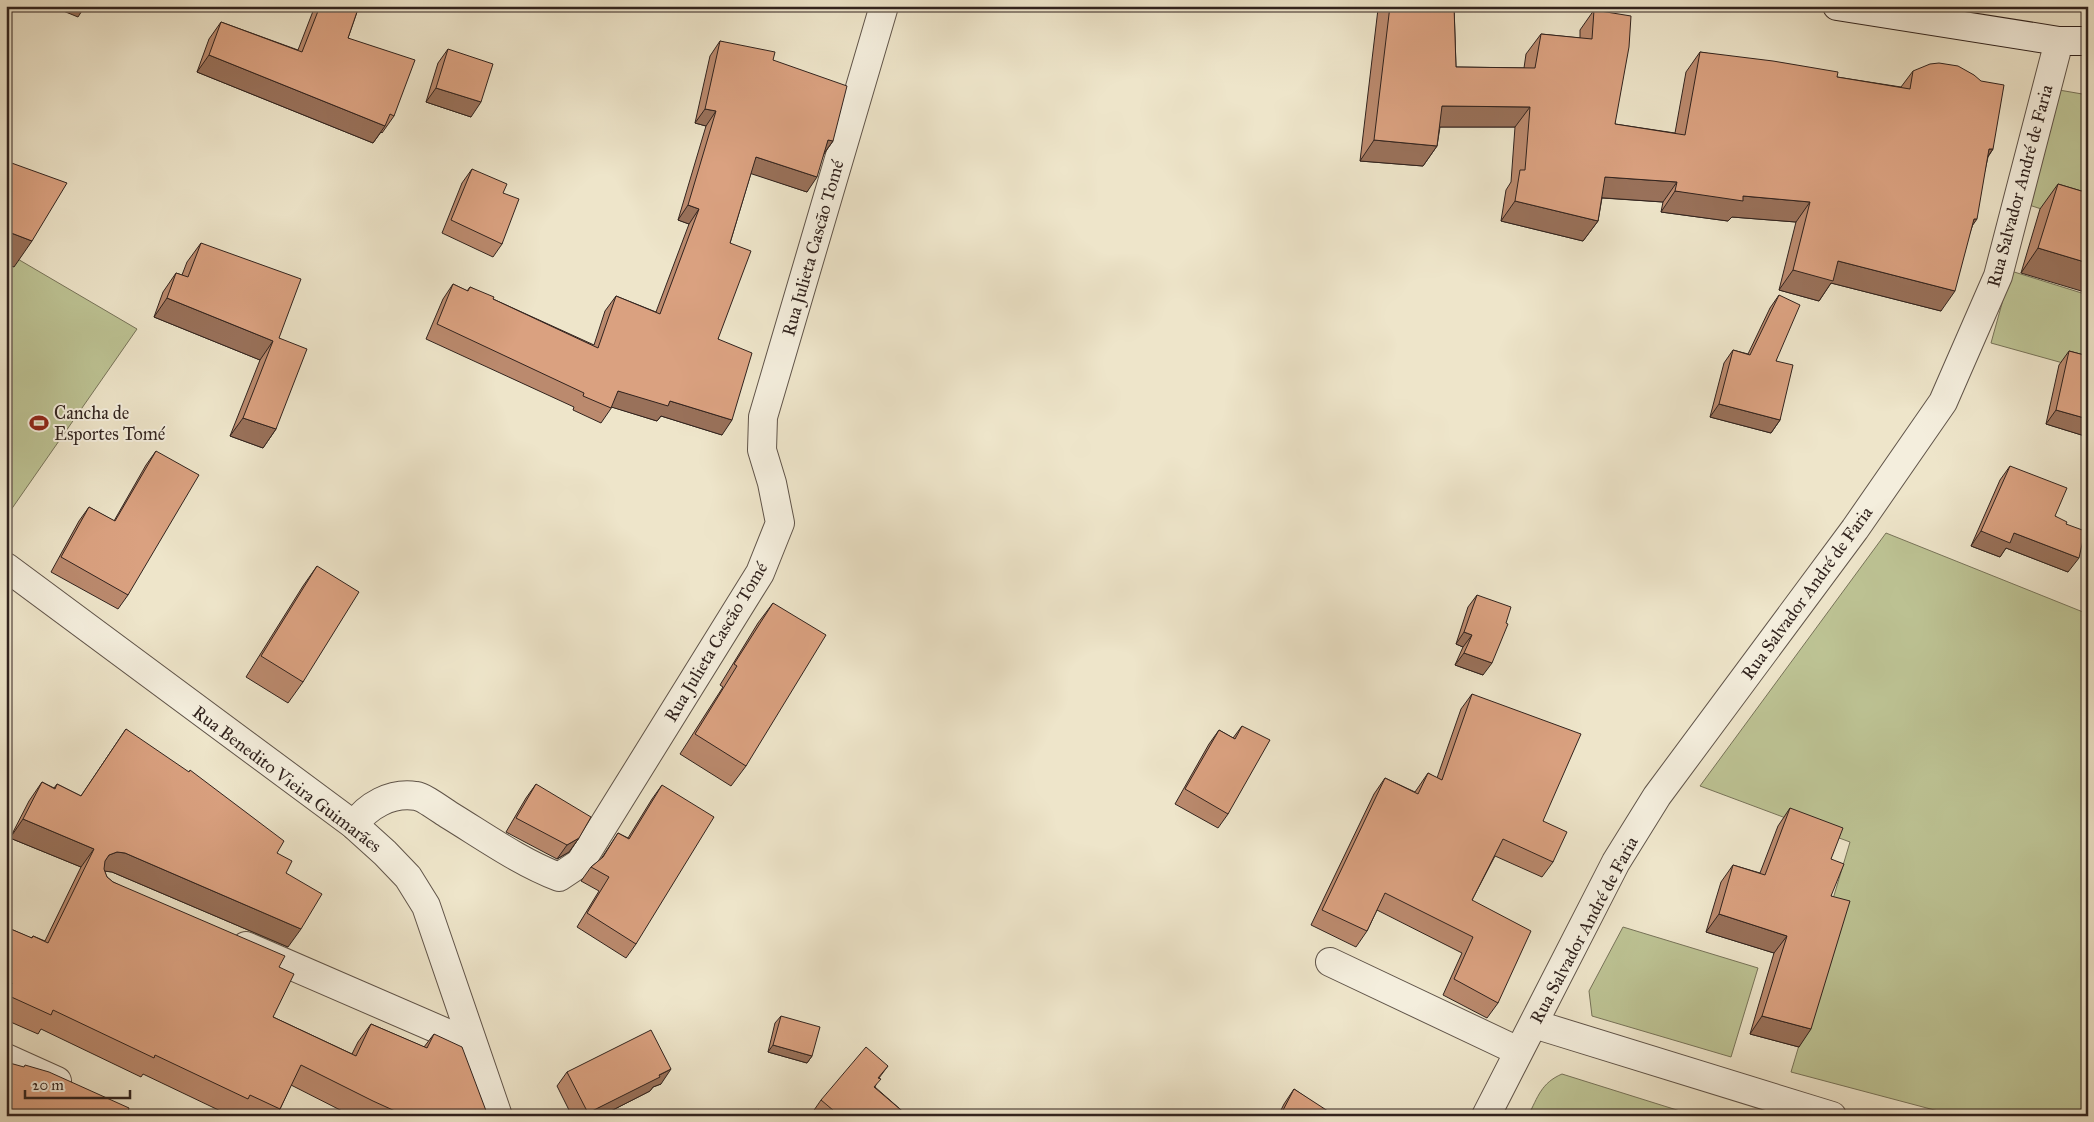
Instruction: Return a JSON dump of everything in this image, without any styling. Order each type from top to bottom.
[{"type":"street","name":"Rua Julieta Cascão Tomé","points":[[354,825],[360,816],[370,808],[389,797],[417,796],[536,868],[559,877],[580,864],[760,573],[780,523],[772,483],[762,450],[763,417],[884,6]]},
{"type":"street","points":[[1837,6],[2059,41],[2088,41]]},
{"type":"street","name":"Rua Salvador André de Faria","points":[[1486,1116],[1616,862],[1657,796],[1854,530],[1943,402],[1998,276],[2059,41]]},
{"type":"street","name":"Rua Benedito Vieira Guimarães","points":[[6,567],[354,825],[408,877],[426,906],[498,1116]]},
{"type":"street","points":[[220,935],[472,1044]]},
{"type":"street","points":[[1330,962],[1518,1051]]},
{"type":"street","points":[[1534,1024],[1832,1116]]},
{"type":"street","points":[[6,1058],[76,1089]]},
{"type":"green space","points":[[2059,90],[2088,95],[2088,224],[2029,205]]},
{"type":"green space","name":"Cancha de Esportes Tomé","points":[[16,258],[137,329],[6,517],[6,272]]},
{"type":"green space","points":[[2011,271],[2088,295],[2088,370],[1991,343]]},
{"type":"green space","points":[[1886,533],[2088,614],[2088,1116],[1957,1116],[1791,1072],[1839,912],[1830,909],[1850,842],[1700,786]]},
{"type":"green space","points":[[1623,927],[1758,968],[1731,1057],[1592,1016],[1589,991]]},
{"type":"green space","points":[[1562,1074],[1696,1116],[1528,1116],[1545,1086]]},
{"type":"building","points":[[320,6],[359,6],[348,38],[415,60],[394,116],[390,114],[385,126],[209,55],[221,22],[302,52]]},
{"type":"building","points":[[1390,6],[1454,6],[1456,67],[1535,68],[1541,34],[1592,39],[1594,10],[1631,16],[1629,47],[1615,124],[1685,135],[1700,52],[1773,61],[1838,72],[1837,77],[1910,89],[1913,71],[1930,64],[1939,63],[1958,66],[1981,81],[2004,85],[1993,149],[1989,149],[1977,219],[1974,219],[1955,291],[1838,261],[1833,281],[1793,270],[1810,202],[1743,196],[1743,201],[1675,191],[1677,182],[1605,177],[1598,221],[1515,201],[1520,170],[1525,170],[1530,107],[1442,106],[1437,146],[1374,140]]},
{"type":"building","points":[[720,41],[775,52],[773,60],[847,86],[833,141],[828,140],[817,177],[756,157],[730,243],[751,251],[718,339],[752,353],[732,420],[670,401],[668,406],[618,391],[611,408],[583,396],[584,393],[437,324],[453,284],[468,291],[470,287],[494,297],[493,299],[598,348],[616,296],[660,314],[699,209],[688,205],[716,111],[705,109]]},
{"type":"building","points":[[448,49],[493,64],[481,102],[436,88]]},
{"type":"building","points":[[6,161],[67,183],[32,241],[6,231]]},
{"type":"building","points":[[472,169],[507,184],[503,193],[519,199],[502,244],[451,220]]},
{"type":"building","points":[[2058,184],[2088,193],[2088,263],[2038,248]]},
{"type":"building","points":[[201,243],[301,279],[279,338],[307,349],[276,429],[243,418],[273,341],[167,298],[176,273],[188,277]]},
{"type":"building","points":[[1779,295],[1800,305],[1776,361],[1793,365],[1780,420],[1719,404],[1733,350],[1750,355]]},
{"type":"building","points":[[2069,351],[2088,356],[2088,419],[2056,410]]},
{"type":"building","points":[[156,451],[199,475],[128,595],[61,557],[89,507],[115,521]]},
{"type":"building","points":[[2010,466],[2067,488],[2055,516],[2067,522],[2066,524],[2085,531],[2079,558],[2014,533],[2010,543],[1981,531]]},
{"type":"building","points":[[317,566],[359,592],[303,682],[261,656]]},
{"type":"building","points":[[1477,595],[1511,607],[1506,623],[1508,624],[1492,663],[1464,653],[1472,635],[1464,632]]},
{"type":"building","points":[[773,603],[826,635],[746,766],[695,734],[737,666],[734,664]]},
{"type":"building","points":[[1472,694],[1581,734],[1543,821],[1567,832],[1553,862],[1503,839],[1472,900],[1531,931],[1498,1003],[1454,979],[1473,937],[1385,893],[1367,931],[1322,910],[1385,778],[1418,794],[1428,773],[1442,780]]},
{"type":"building","points":[[1242,726],[1270,740],[1228,814],[1185,789],[1219,730],[1235,739]]},
{"type":"building","points":[[126,729],[189,772],[190,770],[284,841],[277,853],[292,861],[286,873],[322,894],[301,929],[125,853],[117,852],[109,855],[105,861],[104,869],[107,877],[113,882],[285,956],[279,967],[294,974],[273,1017],[356,1056],[371,1024],[427,1048],[434,1034],[462,1047],[488,1116],[406,1116],[301,1065],[280,1109],[250,1095],[248,1099],[155,1055],[154,1058],[53,1010],[51,1015],[7,995],[12,983],[6,980],[6,927],[48,943],[94,849],[23,819],[42,782],[55,789],[57,784],[81,796]]},
{"type":"building","points":[[536,784],[591,817],[579,838],[567,845],[516,818]]},
{"type":"building","points":[[662,785],[714,817],[636,944],[587,913],[609,877],[591,867],[603,857],[618,833],[629,839]]},
{"type":"building","points":[[1790,808],[1843,828],[1831,859],[1844,864],[1831,896],[1850,901],[1811,1029],[1762,1016],[1787,936],[1719,914],[1733,865],[1765,875]]},
{"type":"building","points":[[781,1016],[820,1027],[812,1056],[773,1045]]},
{"type":"building","points":[[651,1030],[671,1069],[659,1075],[660,1077],[588,1113],[567,1072]]},
{"type":"building","points":[[866,1047],[888,1066],[878,1078],[881,1079],[874,1087],[908,1116],[840,1116],[821,1100]]},
{"type":"building","points":[[6,1062],[49,1072],[129,1108],[128,1112],[138,1116],[6,1116]]},
{"type":"building","points":[[1294,1089],[1334,1115],[1280,1116]]},
{"type":"building","points":[[759,1110],[763,1116],[750,1116]]},
{"type":"place","name":"Cancha de Esportes Tomé","points":[[39,423]]}]
